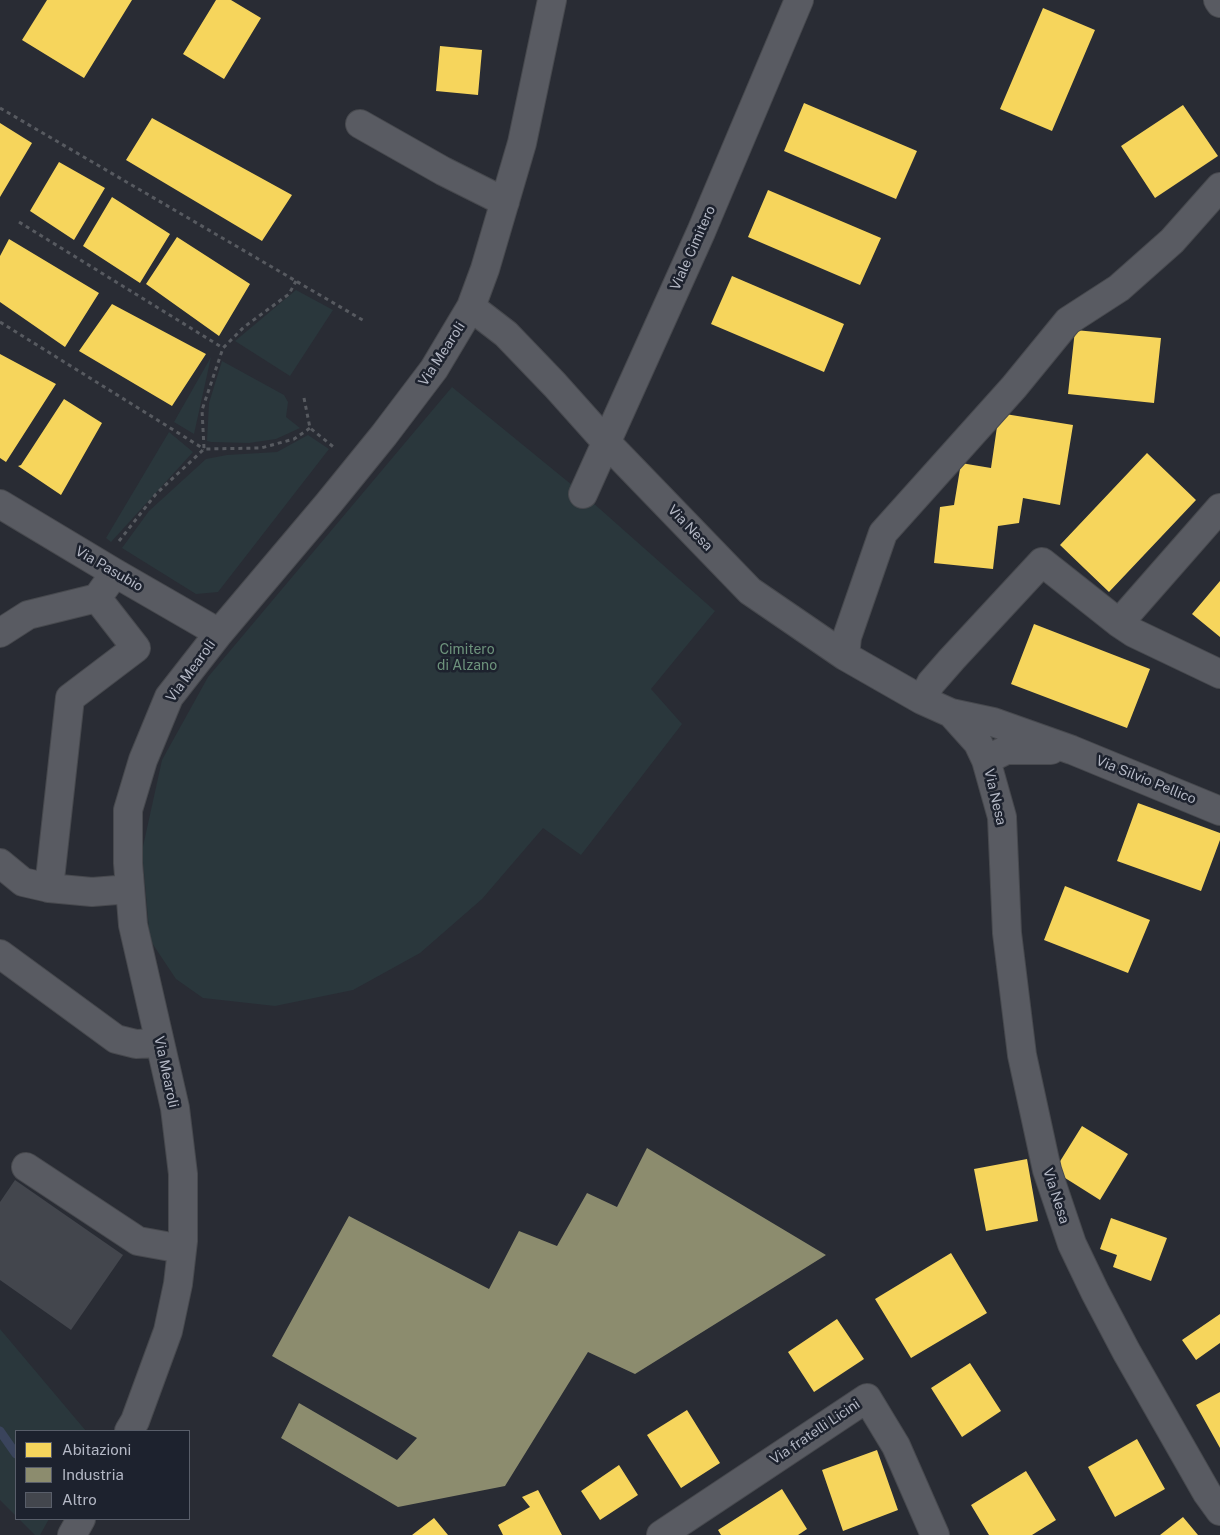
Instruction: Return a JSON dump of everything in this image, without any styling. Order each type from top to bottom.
[{"type":"street","name":"Via Mearoli","points":[[132,1426],[168,1331],[178,1284],[182,1249],[183,1174],[175,1108],[133,925],[128,863],[128,810],[143,760],[170,697],[219,632],[384,435],[434,369],[471,307],[485,269],[522,144],[552,0]]},
{"type":"street","name":"Viale Cimitero","points":[[584,494],[701,232],[799,0]]},
{"type":"street","points":[[360,124],[443,171],[505,202]]},
{"type":"street","points":[[846,656],[847,637],[883,533],[1014,387],[1068,321],[1119,288],[1172,241],[1220,187]]},
{"type":"street","name":"Via Nesa","points":[[471,307],[506,334],[606,442],[750,591],[846,656],[922,700],[951,713],[978,743],[986,760],[1002,817],[1007,933],[1022,1055],[1046,1170],[1072,1244],[1095,1292],[1197,1476],[1220,1511]]},
{"type":"street","name":"Via Pasubio","points":[[0,504],[109,570],[219,632]]},
{"type":"street","points":[[1119,623],[1220,508]]},
{"type":"street","points":[[922,700],[931,683],[1042,562],[1134,633],[1220,674]]},
{"type":"street","points":[[97,598],[109,570]]},
{"type":"street","points":[[0,632],[28,615],[97,598]]},
{"type":"street","points":[[49,888],[70,698],[136,648],[97,598]]},
{"type":"street","name":"Via Silvio Pellico","points":[[951,713],[992,722],[1072,750],[1220,811]]},
{"type":"street","name":"Via Silvio Pellico","points":[[986,760],[1006,750],[1072,750]]},
{"type":"street","points":[[0,863],[23,882],[49,888],[92,892],[130,890]]},
{"type":"street","points":[[0,954],[116,1040],[136,1044],[160,1043]]},
{"type":"street","points":[[26,1167],[138,1241],[182,1249]]},
{"type":"street","name":"Via fratelli Licini","points":[[661,1535],[867,1398],[896,1446],[935,1535]]},
{"type":"street","points":[[72,1535],[80,1520]]},
{"type":"path","points":[[0,108],[366,322]]},
{"type":"path","points":[[18,222],[223,348]]},
{"type":"path","points":[[109,570],[120,540],[156,494],[204,449],[202,410],[223,348],[244,327],[289,294],[296,281]]},
{"type":"path","points":[[0,322],[204,449],[261,448],[294,439],[310,428]]},
{"type":"path","points":[[304,398],[310,428],[342,454]]},
{"type":"green space","points":[[296,290],[333,310],[290,376],[235,341]]},
{"type":"green space","points":[[211,357],[194,434],[174,422]]},
{"type":"green space","points":[[222,361],[284,395],[288,402],[286,417],[300,428],[276,439],[249,443],[207,441],[209,403]]},
{"type":"green space","name":"Cimitero di Alzano","points":[[452,387],[583,494],[715,611],[651,689],[682,724],[581,855],[543,828],[482,899],[420,953],[353,990],[275,1006],[203,998],[176,979],[150,940],[142,851],[162,760],[208,677]]},
{"type":"green space","points":[[169,432],[193,452],[111,542],[106,538]]},
{"type":"green space","points":[[308,435],[329,449],[218,592],[196,594],[122,548],[149,511],[206,459],[227,455],[277,452]]},
{"type":"green space","points":[[0,1329],[85,1430],[15,1430],[15,1515],[0,1500]]},
{"type":"green space","points":[[20,1520],[48,1520],[40,1535],[35,1535]]},
{"type":"building: Abitazioni","points":[[47,0],[132,0],[84,78],[22,40]]},
{"type":"building: Abitazioni","points":[[216,0],[231,0],[261,18],[224,79],[183,54]]},
{"type":"building: Abitazioni","points":[[1043,8],[1095,30],[1052,131],[1000,109]]},
{"type":"building: Abitazioni","points":[[440,46],[482,50],[478,95],[436,91]]},
{"type":"building: Abitazioni","points":[[804,103],[917,151],[896,199],[784,151]]},
{"type":"building: Abitazioni","points":[[1183,105],[1218,156],[1155,198],[1121,146]]},
{"type":"building: Abitazioni","points":[[152,118],[292,195],[262,241],[126,160]]},
{"type":"building: Abitazioni","points":[[0,123],[32,143],[0,197]]},
{"type":"building: Abitazioni","points":[[59,162],[105,188],[74,240],[30,211]]},
{"type":"building: Abitazioni","points":[[768,190],[881,238],[860,285],[748,237]]},
{"type":"building: Abitazioni","points":[[112,197],[170,234],[140,283],[83,246]]},
{"type":"building: Abitazioni","points":[[177,237],[250,284],[219,336],[146,284]]},
{"type":"building: Abitazioni","points":[[9,239],[99,293],[65,347],[0,302],[0,256]]},
{"type":"building: Abitazioni","points":[[732,276],[844,324],[824,372],[711,324]]},
{"type":"building: Abitazioni","points":[[112,304],[206,354],[172,406],[79,351]]},
{"type":"building: Abitazioni","points":[[1075,330],[1161,338],[1154,403],[1068,394]]},
{"type":"building: Abitazioni","points":[[0,354],[56,384],[6,462],[0,458]]},
{"type":"building: Abitazioni","points":[[64,399],[102,423],[61,495],[18,466],[21,465]]},
{"type":"building: Abitazioni","points":[[999,413],[1073,425],[1060,505],[1023,498],[1019,523],[998,526],[993,569],[934,563],[940,507],[954,505],[961,463],[991,468]]},
{"type":"building: Abitazioni","points":[[1147,453],[1196,500],[1109,592],[1060,545]]},
{"type":"building: Abitazioni","points":[[1220,581],[1220,637],[1192,614]]},
{"type":"building: Abitazioni","points":[[1034,624],[1150,669],[1127,728],[1011,684]]},
{"type":"building: Abitazioni","points":[[1138,803],[1220,833],[1220,840],[1201,891],[1117,861]]},
{"type":"building: Abitazioni","points":[[1065,886],[1150,920],[1128,973],[1044,940]]},
{"type":"building: Abitazioni","points":[[1082,1126],[1128,1154],[1100,1200],[1054,1171]]},
{"type":"building: Abitazioni","points":[[1027,1159],[1038,1221],[986,1231],[974,1169]]},
{"type":"building: Abitazioni","points":[[1111,1218],[1167,1238],[1151,1281],[1113,1267],[1117,1255],[1100,1249]]},
{"type":"building: Abitazioni","points":[[951,1253],[987,1313],[911,1358],[875,1299]]},
{"type":"building: Abitazioni","points":[[1220,1314],[1220,1343],[1196,1360],[1182,1340]]},
{"type":"building: Abitazioni","points":[[837,1319],[864,1359],[814,1392],[788,1352]]},
{"type":"building: Abitazioni","points":[[970,1363],[1001,1411],[962,1437],[931,1388]]},
{"type":"building: Abitazioni","points":[[1220,1392],[1220,1448],[1196,1405]]},
{"type":"building: Abitazioni","points":[[687,1410],[720,1463],[681,1488],[647,1435]]},
{"type":"building: Abitazioni","points":[[1137,1439],[1165,1489],[1115,1517],[1088,1467]]},
{"type":"building: Abitazioni","points":[[877,1450],[898,1510],[843,1531],[822,1470]]},
{"type":"building: Abitazioni","points":[[619,1465],[638,1495],[600,1520],[581,1491]]},
{"type":"building: Abitazioni","points":[[1026,1471],[1056,1520],[1032,1535],[989,1535],[971,1505]]},
{"type":"building: Abitazioni","points":[[782,1489],[807,1529],[798,1535],[721,1535],[718,1530]]},
{"type":"building: Abitazioni","points":[[538,1490],[562,1535],[503,1535],[498,1525],[530,1507],[522,1497]]},
{"type":"building: Abitazioni","points":[[1183,1517],[1198,1535],[1160,1535]]},
{"type":"building: Abitazioni","points":[[434,1518],[448,1535],[412,1535]]},
{"type":"building: Industria","points":[[647,1148],[826,1255],[635,1374],[588,1352],[505,1486],[398,1507],[281,1438],[299,1403],[397,1460],[417,1438],[272,1356],[349,1216],[489,1289],[519,1231],[557,1246],[587,1193],[617,1207]]},
{"type":"building: Altro","points":[[15,1180],[123,1255],[71,1330],[0,1280],[0,1202]]},
{"type":"waterway","points":[[0,1431],[15,1453]]}]
